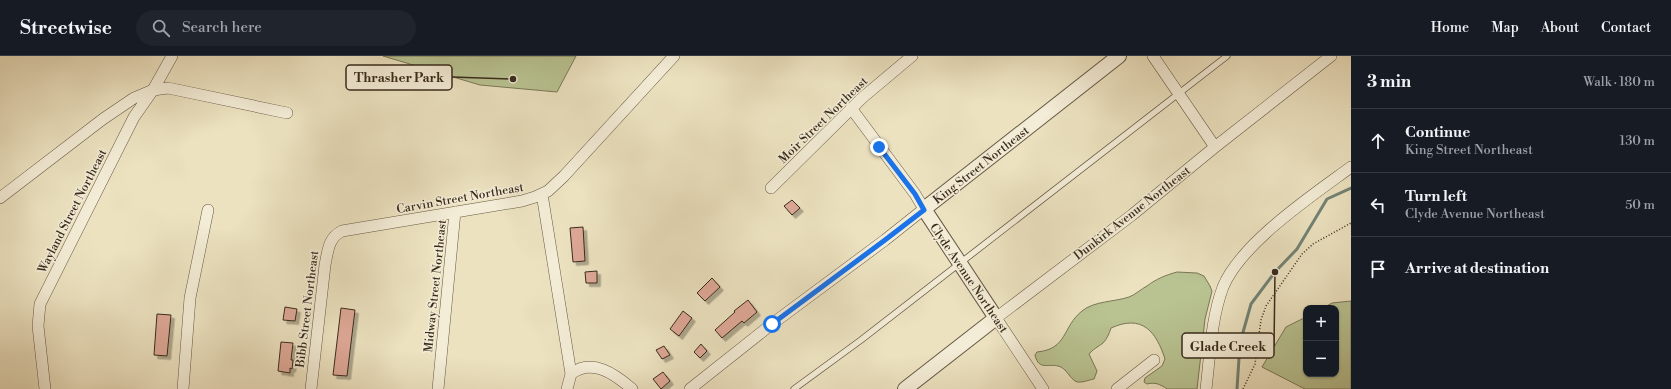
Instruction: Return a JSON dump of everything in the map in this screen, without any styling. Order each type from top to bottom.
[{"type":"street","name":"Wayland Street Northeast","points":[[45,389],[38,326],[38,311],[40,304],[134,117],[153,90],[172,56]]},
{"type":"street","name":"Carvin Street Northeast","points":[[336,234],[342,231],[522,201],[548,191],[564,176],[674,56]]},
{"type":"street","name":"Moir Street Northeast","points":[[771,188],[852,108],[912,56]]},
{"type":"street","name":"King Street Northeast","points":[[690,389],[779,319],[924,210],[1119,56]]},
{"type":"street","points":[[1153,56],[1215,147]]},
{"type":"street","name":"Dunkirk Avenue Northeast","points":[[905,389],[1132,214],[1331,56]]},
{"type":"street","points":[[0,198],[134,98],[153,90],[168,88],[287,113]]},
{"type":"street","name":"Clyde Avenue Northeast","points":[[852,108],[915,194],[924,210],[1043,389]]},
{"type":"street","points":[[1206,389],[1216,314],[1223,287],[1231,273],[1251,248],[1277,223],[1351,167]]},
{"type":"street","points":[[542,194],[571,374],[567,389]]},
{"type":"street","points":[[183,389],[190,298],[208,210]]},
{"type":"street","name":"Midway Street Northeast","points":[[438,389],[455,212]]},
{"type":"street","name":"Bibb Street Northeast","points":[[311,389],[328,246],[336,234]]},
{"type":"street","points":[[1117,389],[1154,360]]},
{"type":"street","points":[[571,374],[583,367],[601,369],[619,378],[632,389]]},
{"type":"lane","points":[[794,389],[861,340],[1227,56]]},
{"type":"path","points":[[1243,389],[1255,364],[1261,320],[1266,306],[1302,254],[1313,244],[1351,223]]},
{"type":"green space","points":[[383,56],[576,56],[557,92],[480,85]]},
{"type":"green space","points":[[1177,272],[1197,273],[1204,276],[1212,291],[1205,319],[1197,389],[1167,389],[1157,384],[1147,384],[1144,382],[1145,378],[1162,366],[1165,359],[1157,340],[1152,333],[1139,324],[1122,324],[1111,328],[1103,343],[1089,354],[1097,371],[1094,379],[1077,382],[1073,380],[1061,367],[1045,366],[1037,360],[1035,355],[1037,352],[1054,347],[1060,342],[1071,324],[1082,311],[1098,303],[1123,299],[1134,295],[1158,279]]},
{"type":"green space","points":[[1351,301],[1351,389],[1305,389],[1262,367],[1286,327],[1303,318],[1303,377],[1339,377],[1339,305],[1328,305],[1332,303]]},
{"type":"building","points":[[792,200],[800,208],[792,215],[784,206]]},
{"type":"building","points":[[583,227],[585,261],[573,262],[570,228]]},
{"type":"building","points":[[597,271],[597,283],[586,283],[585,272]]},
{"type":"building","points":[[712,278],[720,287],[705,301],[697,293]]},
{"type":"building","points":[[748,300],[757,312],[744,323],[742,321],[722,338],[715,330],[735,312],[734,311]]},
{"type":"building","points":[[285,307],[297,309],[295,321],[283,320]]},
{"type":"building","points":[[341,308],[355,310],[347,376],[333,375]]},
{"type":"building","points":[[683,311],[692,318],[679,336],[670,329]]},
{"type":"building","points":[[157,314],[171,315],[167,356],[154,355]]},
{"type":"building","points":[[281,342],[293,343],[291,360],[293,360],[290,373],[278,371]]},
{"type":"building","points":[[701,344],[707,351],[700,358],[694,352]]},
{"type":"building","points":[[664,346],[670,355],[662,359],[656,350]]},
{"type":"building","points":[[663,372],[670,381],[661,389],[653,379]]},
{"type":"waterway","points":[[1237,389],[1240,343],[1251,304],[1275,272],[1297,249],[1327,199],[1351,188]]},
{"type":"place","name":"Thrasher Park","points":[[513,79]]},
{"type":"place","name":"Glade Creek","points":[[1275,272]]},
{"type":"route","points":[[772,324],[924,210],[915,194],[879,147]]}]
